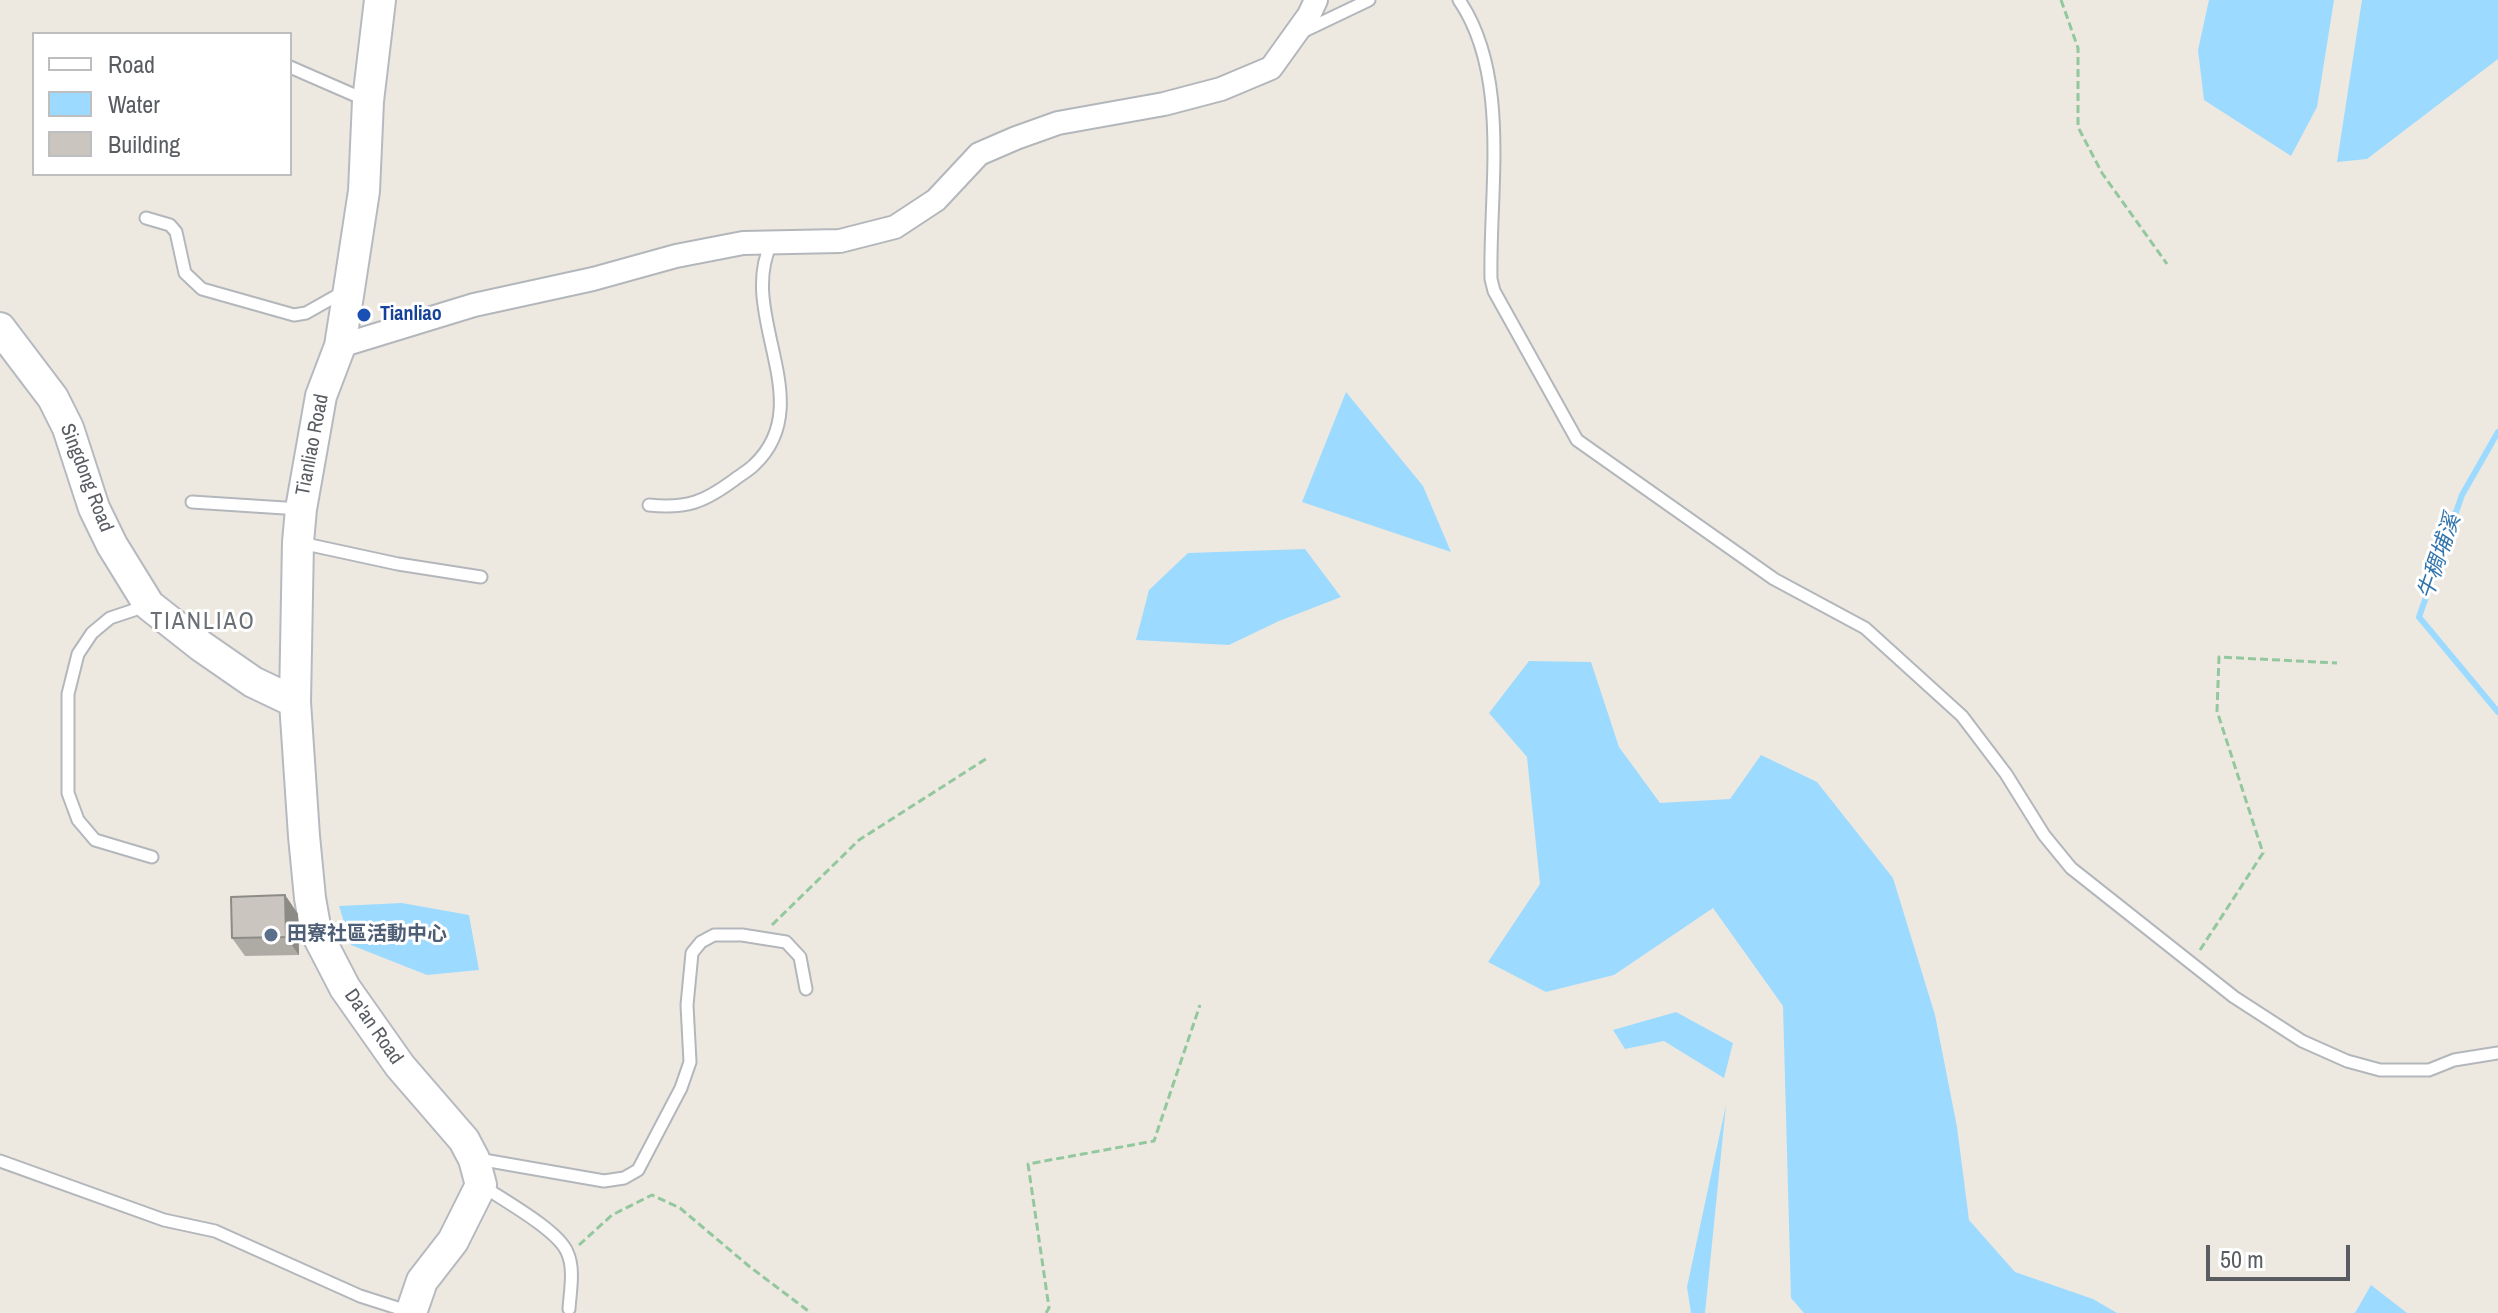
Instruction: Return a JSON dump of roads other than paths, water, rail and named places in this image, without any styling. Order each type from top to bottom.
[{"type":"street","name":"Tianliao Road","points":[[295,702],[301,509],[321,396],[340,346],[349,289],[364,191],[368,101],[380,0]]},
{"type":"street","points":[[340,346],[474,305],[593,279],[676,256],[743,243],[840,241],[895,227],[936,200],[979,154],[1016,138],[1058,123],[1164,104],[1221,89],[1271,68],[1309,15],[1316,0]]},
{"type":"street","name":"Singdong Road","points":[[0,328],[53,398],[68,428],[94,508],[112,545],[149,605],[253,682],[295,702]]},
{"type":"street","name":"Da'an Road","points":[[295,702],[310,898],[316,932],[354,1001],[400,1066],[464,1140],[478,1172]]},
{"type":"street","points":[[411,1313],[422,1281],[453,1241],[478,1172]]},
{"type":"lane","points":[[1291,38],[1369,0]]},
{"type":"lane","points":[[1459,0],[1472,18],[1481,43],[1490,96],[1495,173],[1491,279],[1494,291],[1577,440],[1774,579],[1865,628],[1962,716],[2006,774],[2044,835],[2071,868],[2234,997],[2302,1041],[2347,1061],[2380,1070],[2429,1070],[2454,1060],[2498,1053]]},
{"type":"lane","points":[[292,68],[368,101]]},
{"type":"lane","points":[[146,218],[170,225],[176,232],[185,273],[202,289],[294,315],[306,313],[349,289]]},
{"type":"lane","points":[[649,505],[676,508],[713,495],[754,465],[768,447],[781,415],[779,377],[768,331],[762,280],[764,259],[771,244]]},
{"type":"lane","points":[[192,502],[301,509]]},
{"type":"lane","points":[[298,542],[398,564],[481,577]]},
{"type":"lane","points":[[149,605],[110,618],[92,633],[78,654],[68,694],[68,793],[78,820],[95,840],[152,857]]},
{"type":"lane","points":[[478,1172],[604,1181],[624,1178],[638,1170],[681,1088],[690,1062],[687,1005],[692,953],[701,942],[714,935],[786,942],[800,957],[806,989]]},
{"type":"lane","points":[[0,1161],[164,1220],[215,1231],[360,1296],[411,1313]]},
{"type":"lane","points":[[478,1172],[557,1236],[568,1252],[571,1271],[569,1309]]},
{"type":"water","points":[[2209,0],[2334,0],[2317,107],[2291,156],[2204,100],[2198,50]]},
{"type":"water","points":[[2362,0],[2498,0],[2498,59],[2367,159],[2337,162]]},
{"type":"water","points":[[1346,392],[1423,486],[1451,552],[1302,502]]},
{"type":"water","points":[[1305,549],[1341,597],[1229,645],[1136,640],[1149,590],[1188,553]]},
{"type":"water","points":[[1529,661],[1591,662],[1619,747],[1660,803],[1730,799],[1761,755],[1817,782],[1893,878],[1935,1015],[1957,1127],[1969,1220],[2015,1272],[2093,1299],[2117,1313],[1804,1313],[1791,1298],[1783,1006],[1713,908],[1614,975],[1546,992],[1488,962],[1540,884],[1527,757],[1489,713]]},
{"type":"water","points":[[402,903],[469,915],[479,970],[427,975],[351,945],[339,906]]},
{"type":"water","points":[[1676,1012],[1733,1043],[1724,1078],[1664,1041],[1625,1049],[1613,1030]]},
{"type":"water","points":[[1726,1105],[1705,1313],[1691,1313],[1687,1287]]},
{"type":"water","points":[[2371,1285],[2407,1313],[2355,1313]]},
{"type":"waterway","name":"牛稠埔溪","points":[[2498,432],[2462,495],[2419,617],[2498,712]]},
{"type":"place","name":"Tianliao","points":[[364,315]]},
{"type":"place","name":"田寮社區活動中心","points":[[271,935]]},
{"type":"district","name":"TIANLIAO","points":[[203,623]]}]
